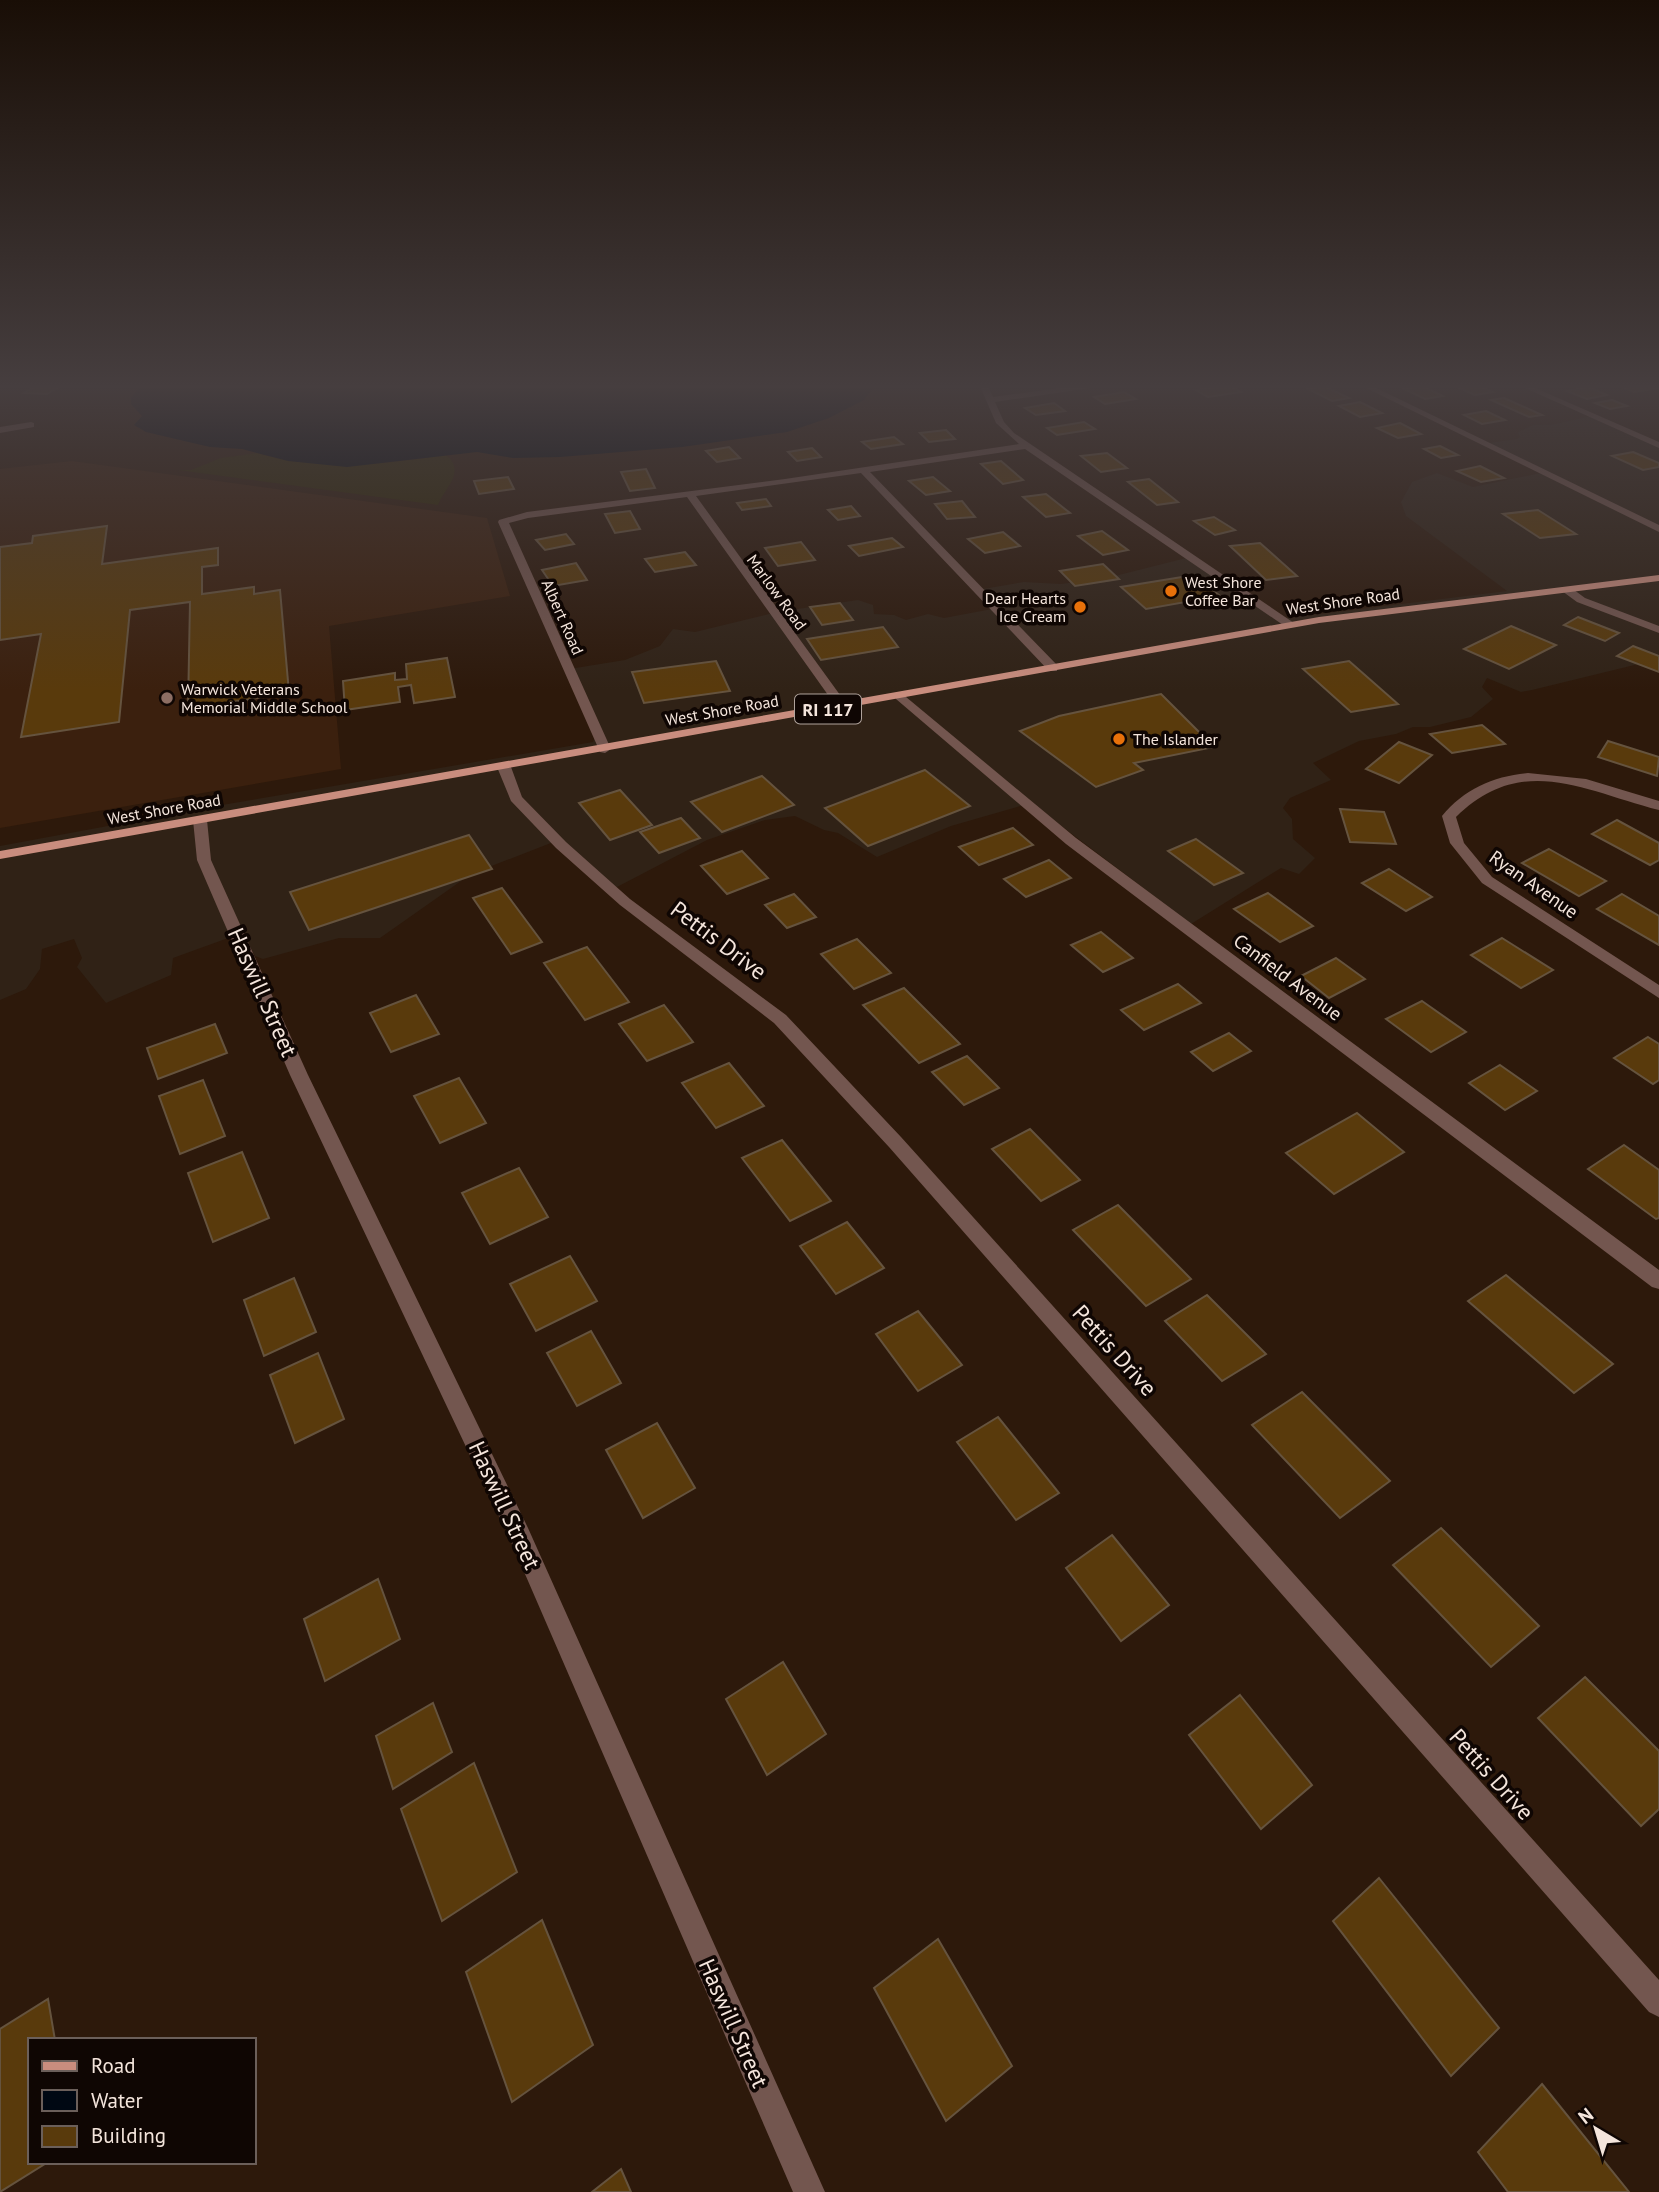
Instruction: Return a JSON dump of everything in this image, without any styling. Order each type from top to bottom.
[{"type":"main road","name":"West Shore Road","points":[[0,855],[1290,625],[1659,578]]},
{"type":"street","points":[[690,494],[746,486]]},
{"type":"street","points":[[879,486],[1053,668]]},
{"type":"street","points":[[1085,486],[1290,625]]},
{"type":"street","points":[[1572,486],[1659,529]]},
{"type":"street","name":"Albert Road","points":[[605,749],[503,522],[527,515],[690,494]]},
{"type":"street","name":"Marlow Road","points":[[690,494],[842,706]]},
{"type":"street","points":[[1566,589],[1581,600],[1659,630]]},
{"type":"street","name":"Canfield Avenue","points":[[900,696],[1071,841],[1659,1281]]},
{"type":"street","name":"Pettis Drive","points":[[504,767],[516,798],[561,845],[625,902],[780,1019],[895,1142],[1659,2002]]},
{"type":"street","name":"Ryan Avenue","points":[[1659,806],[1626,794],[1578,782],[1542,778],[1507,779],[1485,788],[1463,802],[1449,816],[1450,831],[1464,855],[1487,880],[1659,993]]},
{"type":"street","name":"Haswill Street","points":[[200,820],[204,860],[299,1075],[520,1536],[808,2192]]},
{"type":"shaded area","name":"Warwick Veterans Memorial Middle School","points":[[0,486],[256,486],[487,518],[510,596],[329,626],[341,769],[0,828]]},
{"type":"shaded area","points":[[1410,486],[1659,486],[1659,659],[1521,692],[1487,678],[1482,687],[1493,699],[1471,717],[1430,727],[1413,727],[1396,734],[1359,741],[1313,763],[1331,780],[1290,798],[1283,808],[1292,819],[1293,839],[1315,858],[1299,874],[1281,868],[1191,924],[1031,803],[951,826],[877,857],[838,833],[824,830],[795,816],[765,820],[707,840],[617,887],[611,886],[556,841],[471,874],[380,938],[339,938],[263,959],[255,956],[242,933],[173,958],[171,975],[106,1003],[77,967],[82,958],[74,939],[42,949],[40,969],[26,989],[0,1000],[0,846],[210,807],[593,742],[595,737],[569,669],[625,660],[660,646],[673,629],[695,632],[777,612],[858,600],[873,605],[874,614],[894,615],[906,620],[928,614],[944,618],[992,609],[978,591],[983,589],[1024,582],[1061,584],[1107,578],[1190,557],[1279,619],[1507,591],[1406,516],[1401,502]]},
{"type":"sand","points":[[299,486],[448,486],[438,505]]},
{"type":"building","points":[[476,486],[513,486],[514,489],[479,494]]},
{"type":"building","points":[[628,486],[655,488],[630,491]]},
{"type":"building","points":[[915,486],[944,486],[950,491],[926,495]]},
{"type":"building","points":[[1133,486],[1158,486],[1178,502],[1157,505]]},
{"type":"building","points":[[1046,494],[1070,513],[1046,517],[1023,497]]},
{"type":"building","points":[[766,499],[771,506],[742,510],[737,503]]},
{"type":"building","points":[[962,501],[975,517],[947,519],[935,504]]},
{"type":"building","points":[[851,506],[860,516],[838,520],[828,510]]},
{"type":"building","points":[[1538,510],[1576,534],[1540,538],[1503,514]]},
{"type":"building","points":[[630,511],[640,529],[615,533],[605,514]]},
{"type":"building","points":[[1214,517],[1235,530],[1215,535],[1194,521]]},
{"type":"building","points":[[107,526],[102,564],[218,548],[218,565],[202,567],[202,594],[254,587],[254,594],[280,590],[289,693],[188,709],[190,602],[130,610],[119,722],[21,737],[41,634],[0,640],[0,547],[32,543],[33,536]]},
{"type":"building","points":[[1102,531],[1128,550],[1103,555],[1078,536]]},
{"type":"building","points":[[1003,532],[1020,546],[985,553],[968,539]]},
{"type":"building","points":[[566,534],[574,544],[545,550],[536,540]]},
{"type":"building","points":[[892,538],[903,547],[859,556],[849,546]]},
{"type":"building","points":[[801,542],[815,560],[778,566],[765,548]]},
{"type":"building","points":[[1260,543],[1297,576],[1266,580],[1230,546]]},
{"type":"building","points":[[685,552],[696,565],[655,572],[645,559]]},
{"type":"building","points":[[576,563],[587,580],[553,586],[542,570]]},
{"type":"building","points":[[1103,564],[1119,579],[1075,586],[1060,571]]},
{"type":"building","name":"West Shore Coffee Bar","points":[[1194,575],[1220,596],[1146,609],[1121,587]]},
{"type":"building","points":[[840,603],[853,620],[822,625],[810,607]]},
{"type":"building","points":[[1578,617],[1619,633],[1605,641],[1564,625]]},
{"type":"building","points":[[1511,626],[1556,645],[1509,669],[1464,649]]},
{"type":"building","points":[[883,627],[898,647],[821,660],[807,639]]},
{"type":"building","points":[[1633,646],[1659,656],[1659,672],[1617,656]]},
{"type":"building","points":[[447,658],[455,697],[414,703],[411,685],[398,687],[400,702],[345,710],[343,681],[395,673],[395,680],[407,679],[406,664]]},
{"type":"building","points":[[716,661],[730,691],[644,703],[632,672]]},
{"type":"building","points":[[1349,661],[1398,704],[1351,712],[1303,669]]},
{"type":"building","name":"The Islander","points":[[1161,694],[1214,747],[1134,763],[1143,770],[1096,787],[1020,731],[1059,716]]},
{"type":"building","points":[[1482,725],[1505,744],[1452,753],[1430,734]]},
{"type":"building","points":[[1608,741],[1659,757],[1657,776],[1598,757]]},
{"type":"building","points":[[1399,742],[1432,755],[1399,783],[1366,769]]},
{"type":"building","points":[[925,770],[970,806],[868,846],[825,808]]},
{"type":"building","points":[[762,776],[794,805],[722,832],[691,802]]},
{"type":"building","points":[[620,790],[652,825],[610,840],[579,803]]},
{"type":"building","points":[[1340,809],[1384,812],[1396,844],[1350,842]]},
{"type":"building","points":[[681,818],[700,838],[659,853],[640,832]]},
{"type":"building","points":[[1617,820],[1659,843],[1659,860],[1650,865],[1592,834]]},
{"type":"building","points":[[1013,828],[1033,845],[979,865],[959,847]]},
{"type":"building","points":[[469,835],[492,869],[309,930],[290,892]]},
{"type":"building","points":[[1196,839],[1243,873],[1214,885],[1168,851]]},
{"type":"building","points":[[1549,849],[1606,881],[1579,896],[1522,863]]},
{"type":"building","points":[[742,851],[768,878],[727,894],[701,866]]},
{"type":"building","points":[[1049,860],[1071,878],[1026,897],[1004,879]]},
{"type":"building","points":[[1389,869],[1432,897],[1406,911],[1362,883]]},
{"type":"building","points":[[502,888],[542,942],[511,954],[473,898]]},
{"type":"building","points":[[1268,893],[1313,926],[1280,942],[1234,909]]},
{"type":"building","points":[[794,894],[816,917],[787,928],[765,905]]},
{"type":"building","points":[[1622,894],[1659,916],[1659,945],[1597,909]]},
{"type":"building","points":[[1101,932],[1133,958],[1103,972],[1071,945]]},
{"type":"building","points":[[1502,938],[1553,970],[1521,988],[1471,955]]},
{"type":"building","points":[[857,939],[891,973],[854,989],[821,954]]},
{"type":"building","points":[[587,947],[629,1002],[585,1020],[544,963]]},
{"type":"building","points":[[1336,958],[1365,979],[1329,998],[1301,976]]},
{"type":"building","points":[[1178,984],[1201,1003],[1144,1030],[1121,1010]]},
{"type":"building","points":[[904,988],[960,1044],[919,1063],[863,1005]]},
{"type":"building","points":[[416,995],[439,1034],[391,1052],[370,1013]]},
{"type":"building","points":[[1422,1001],[1466,1032],[1431,1052],[1386,1019]]},
{"type":"building","points":[[664,1005],[693,1042],[647,1061],[619,1024]]},
{"type":"building","points":[[215,1024],[227,1053],[158,1079],[147,1048]]},
{"type":"building","points":[[1229,1033],[1251,1051],[1213,1071],[1191,1052]]},
{"type":"building","points":[[1648,1037],[1659,1044],[1659,1080],[1653,1084],[1614,1058]]},
{"type":"building","points":[[967,1056],[999,1088],[964,1105],[932,1072]]},
{"type":"building","points":[[729,1063],[764,1106],[716,1128],[682,1083]]},
{"type":"building","points":[[1500,1065],[1537,1091],[1505,1110],[1469,1083]]},
{"type":"building","points":[[459,1078],[486,1123],[440,1143],[414,1096]]},
{"type":"building","points":[[203,1080],[225,1136],[180,1154],[159,1096]]},
{"type":"building","points":[[1357,1113],[1404,1152],[1334,1194],[1286,1153]]},
{"type":"building","points":[[1030,1129],[1080,1180],[1041,1201],[992,1149]]},
{"type":"building","points":[[782,1140],[831,1201],[790,1221],[742,1158]]},
{"type":"building","points":[[1624,1145],[1659,1170],[1659,1218],[1656,1219],[1588,1169]]},
{"type":"building","points":[[242,1152],[269,1218],[213,1242],[188,1173]]},
{"type":"building","points":[[519,1168],[548,1217],[490,1244],[462,1193]]},
{"type":"building","points":[[1118,1205],[1191,1279],[1146,1306],[1073,1230]]},
{"type":"building","points":[[847,1222],[884,1268],[836,1294],[800,1246]]},
{"type":"building","points":[[570,1256],[597,1301],[536,1331],[510,1284]]},
{"type":"building","points":[[1506,1275],[1613,1364],[1574,1393],[1468,1301]]},
{"type":"building","points":[[294,1278],[316,1332],[264,1356],[244,1300]]},
{"type":"building","points":[[1207,1295],[1266,1354],[1222,1381],[1165,1321]]},
{"type":"building","points":[[918,1311],[962,1365],[918,1391],[876,1334]]},
{"type":"building","points":[[591,1331],[621,1383],[577,1406],[547,1353]]},
{"type":"building","points":[[318,1353],[344,1419],[295,1443],[270,1375]]},
{"type":"building","points":[[1302,1392],[1390,1481],[1340,1518],[1252,1425]]},
{"type":"building","points":[[998,1417],[1059,1493],[1016,1520],[957,1442]]},
{"type":"building","points":[[657,1423],[695,1488],[643,1518],[606,1450]]},
{"type":"building","points":[[1441,1528],[1539,1626],[1491,1667],[1393,1565]]},
{"type":"building","points":[[1112,1535],[1169,1605],[1121,1641],[1066,1568]]},
{"type":"building","points":[[378,1579],[400,1639],[325,1681],[304,1619]]},
{"type":"building","points":[[783,1662],[826,1734],[767,1775],[726,1699]]},
{"type":"building","points":[[1585,1677],[1659,1751],[1659,1809],[1641,1826],[1538,1718]]},
{"type":"building","points":[[1240,1695],[1312,1785],[1261,1829],[1189,1735]]},
{"type":"building","points":[[433,1703],[452,1752],[393,1789],[376,1736]]},
{"type":"building","points":[[474,1763],[517,1872],[442,1921],[401,1809]]},
{"type":"building","points":[[1379,1878],[1499,2028],[1451,2076],[1333,1921]]},
{"type":"building","points":[[542,1920],[593,2045],[512,2102],[466,1972]]},
{"type":"building","points":[[938,1939],[1012,2066],[946,2121],[874,1988]]},
{"type":"building","points":[[48,1999],[55,2038],[28,2038],[28,2164],[45,2164],[0,2192],[0,2029]]},
{"type":"building","points":[[1542,2084],[1629,2192],[1508,2192],[1478,2152]]},
{"type":"building","points":[[621,2169],[631,2192],[592,2192]]},
{"type":"place","name":"West Shore Coffee Bar","points":[[1171,591]]},
{"type":"place","name":"Dear Hearts Ice Cream","points":[[1080,607]]},
{"type":"place","name":"Warwick Veterans Memorial Middle School","points":[[167,698]]},
{"type":"place","name":"The Islander","points":[[1119,739]]}]
